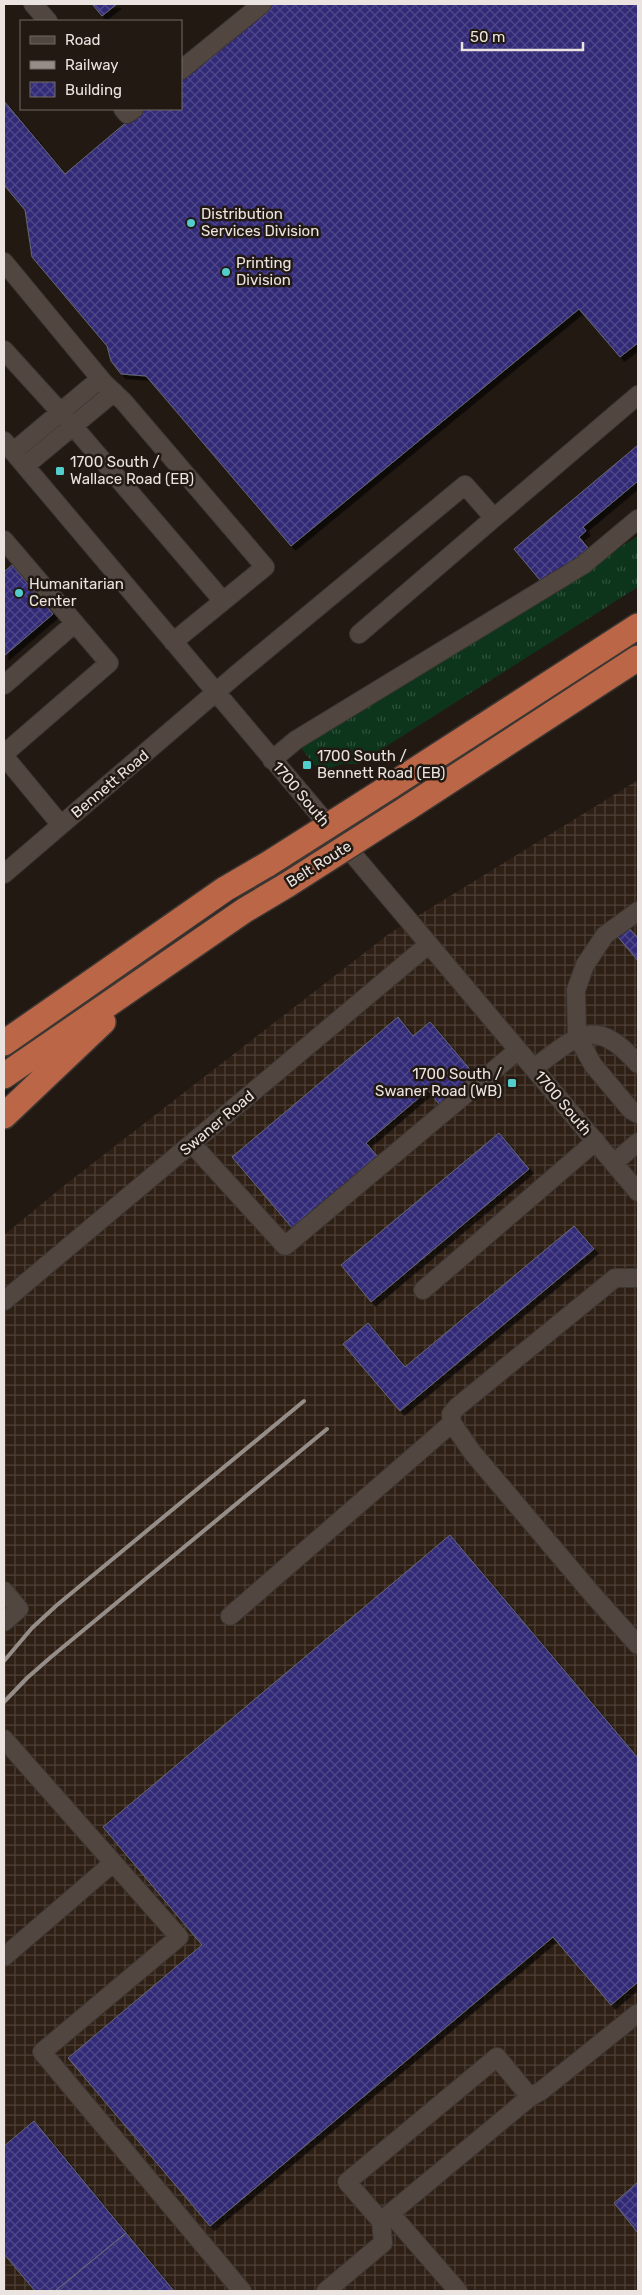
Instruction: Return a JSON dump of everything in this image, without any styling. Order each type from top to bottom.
[{"type":"highway","name":"Belt Route","points":[[4,1043],[226,889],[389,787],[638,626]]},
{"type":"highway","name":"Belt Route","points":[[4,1076],[246,910],[638,658]]},
{"type":"highway","points":[[4,1116],[161,967]]},
{"type":"street","points":[[33,4],[47,20]]},
{"type":"street","points":[[182,69],[262,4]]},
{"type":"street","points":[[4,262],[100,379],[114,392],[265,566],[173,642]]},
{"type":"street","points":[[4,350],[73,426],[222,601]]},
{"type":"street","points":[[14,453],[100,379]]},
{"type":"street","points":[[14,453],[73,426],[114,392]]},
{"type":"street","points":[[359,634],[638,395]]},
{"type":"street","name":"1700 South","points":[[14,453],[638,1192]]},
{"type":"street","name":"Bennett Road","points":[[4,874],[216,693],[465,485],[494,518]]},
{"type":"street","points":[[272,760],[296,740],[583,564],[638,519]]},
{"type":"street","points":[[6,547],[109,663],[4,755],[62,825]]},
{"type":"street","points":[[4,685],[75,623]]},
{"type":"street","points":[[638,911],[605,935],[584,965],[576,990],[577,1036],[593,1065],[631,1110],[638,1114]]},
{"type":"street","name":"Swaner Road","points":[[4,1301],[429,944]]},
{"type":"street","points":[[534,1068],[577,1036],[595,1033],[611,1040],[626,1050],[638,1064]]},
{"type":"street","points":[[192,1144],[286,1246],[518,1050]]},
{"type":"street","points":[[423,1290],[596,1141]]},
{"type":"street","points":[[614,1163],[638,1142]]},
{"type":"street","points":[[638,1278],[615,1278],[456,1407],[451,1414],[452,1423],[472,1452],[593,1595],[638,1645]]},
{"type":"street","points":[[230,1616],[452,1423]]},
{"type":"street","points":[[4,1591],[19,1609],[4,1622]]},
{"type":"street","points":[[4,1739],[179,1938],[42,2052],[242,2291]]},
{"type":"street","points":[[4,1957],[114,1863]]},
{"type":"street","points":[[326,2291],[382,2243],[386,2217],[530,2097],[541,2091],[638,2013]]},
{"type":"street","points":[[458,2291],[386,2217],[348,2182],[497,2057],[530,2097]]},
{"type":"shaded area","points":[[638,780],[638,2291],[4,2291],[4,1235],[66,1184],[390,933]]},
{"type":"green space","points":[[638,536],[638,587],[358,764],[341,764],[320,772],[301,748]]},
{"type":"building","points":[[92,4],[117,4],[102,16]]},
{"type":"building","points":[[266,4],[638,4],[638,343],[620,357],[579,309],[291,546],[146,376],[121,374],[111,361],[107,346],[32,257],[25,210],[4,185],[4,101],[65,174],[141,110],[182,110],[182,74]]},
{"type":"building","points":[[638,445],[638,481],[583,527],[586,531],[579,537],[588,548],[544,585],[514,549]]},
{"type":"building","name":"Humanitarian Center","points":[[12,565],[53,614],[4,656],[4,572]]},
{"type":"building","points":[[628,927],[638,938],[638,961],[618,937]]},
{"type":"building","points":[[398,1017],[413,1036],[430,1022],[474,1074],[439,1104],[428,1090],[366,1143],[378,1157],[293,1229],[232,1157]]},
{"type":"building","points":[[499,1133],[529,1169],[371,1302],[341,1265]]},
{"type":"building","points":[[574,1226],[594,1249],[400,1411],[343,1344],[368,1323],[405,1367]]},
{"type":"building","points":[[450,1535],[638,1758],[638,1982],[611,2005],[553,1937],[210,2226],[68,2058],[202,1945],[103,1827]]},
{"type":"building","points":[[34,2121],[126,2233],[55,2291],[35,2291],[4,2254],[4,2146]]},
{"type":"building","points":[[638,2182],[638,2233],[614,2203]]},
{"type":"building","points":[[126,2233],[174,2291],[55,2291]]},
{"type":"railway","points":[[4,1661],[32,1628],[57,1605],[304,1401]]},
{"type":"railway","points":[[4,1702],[51,1657],[327,1429]]},
{"type":"place","name":"Distribution Services Division","points":[[191,223]]},
{"type":"place","name":"Printing Division","points":[[226,272]]},
{"type":"place","name":"1700 South / Wallace Road (EB)","points":[[60,471]]},
{"type":"place","name":"Humanitarian Center","points":[[19,593]]},
{"type":"place","name":"1700 South / Bennett Road (EB)","points":[[307,765]]},
{"type":"place","name":"1700 South / Swaner Road (WB)","points":[[512,1083]]}]
